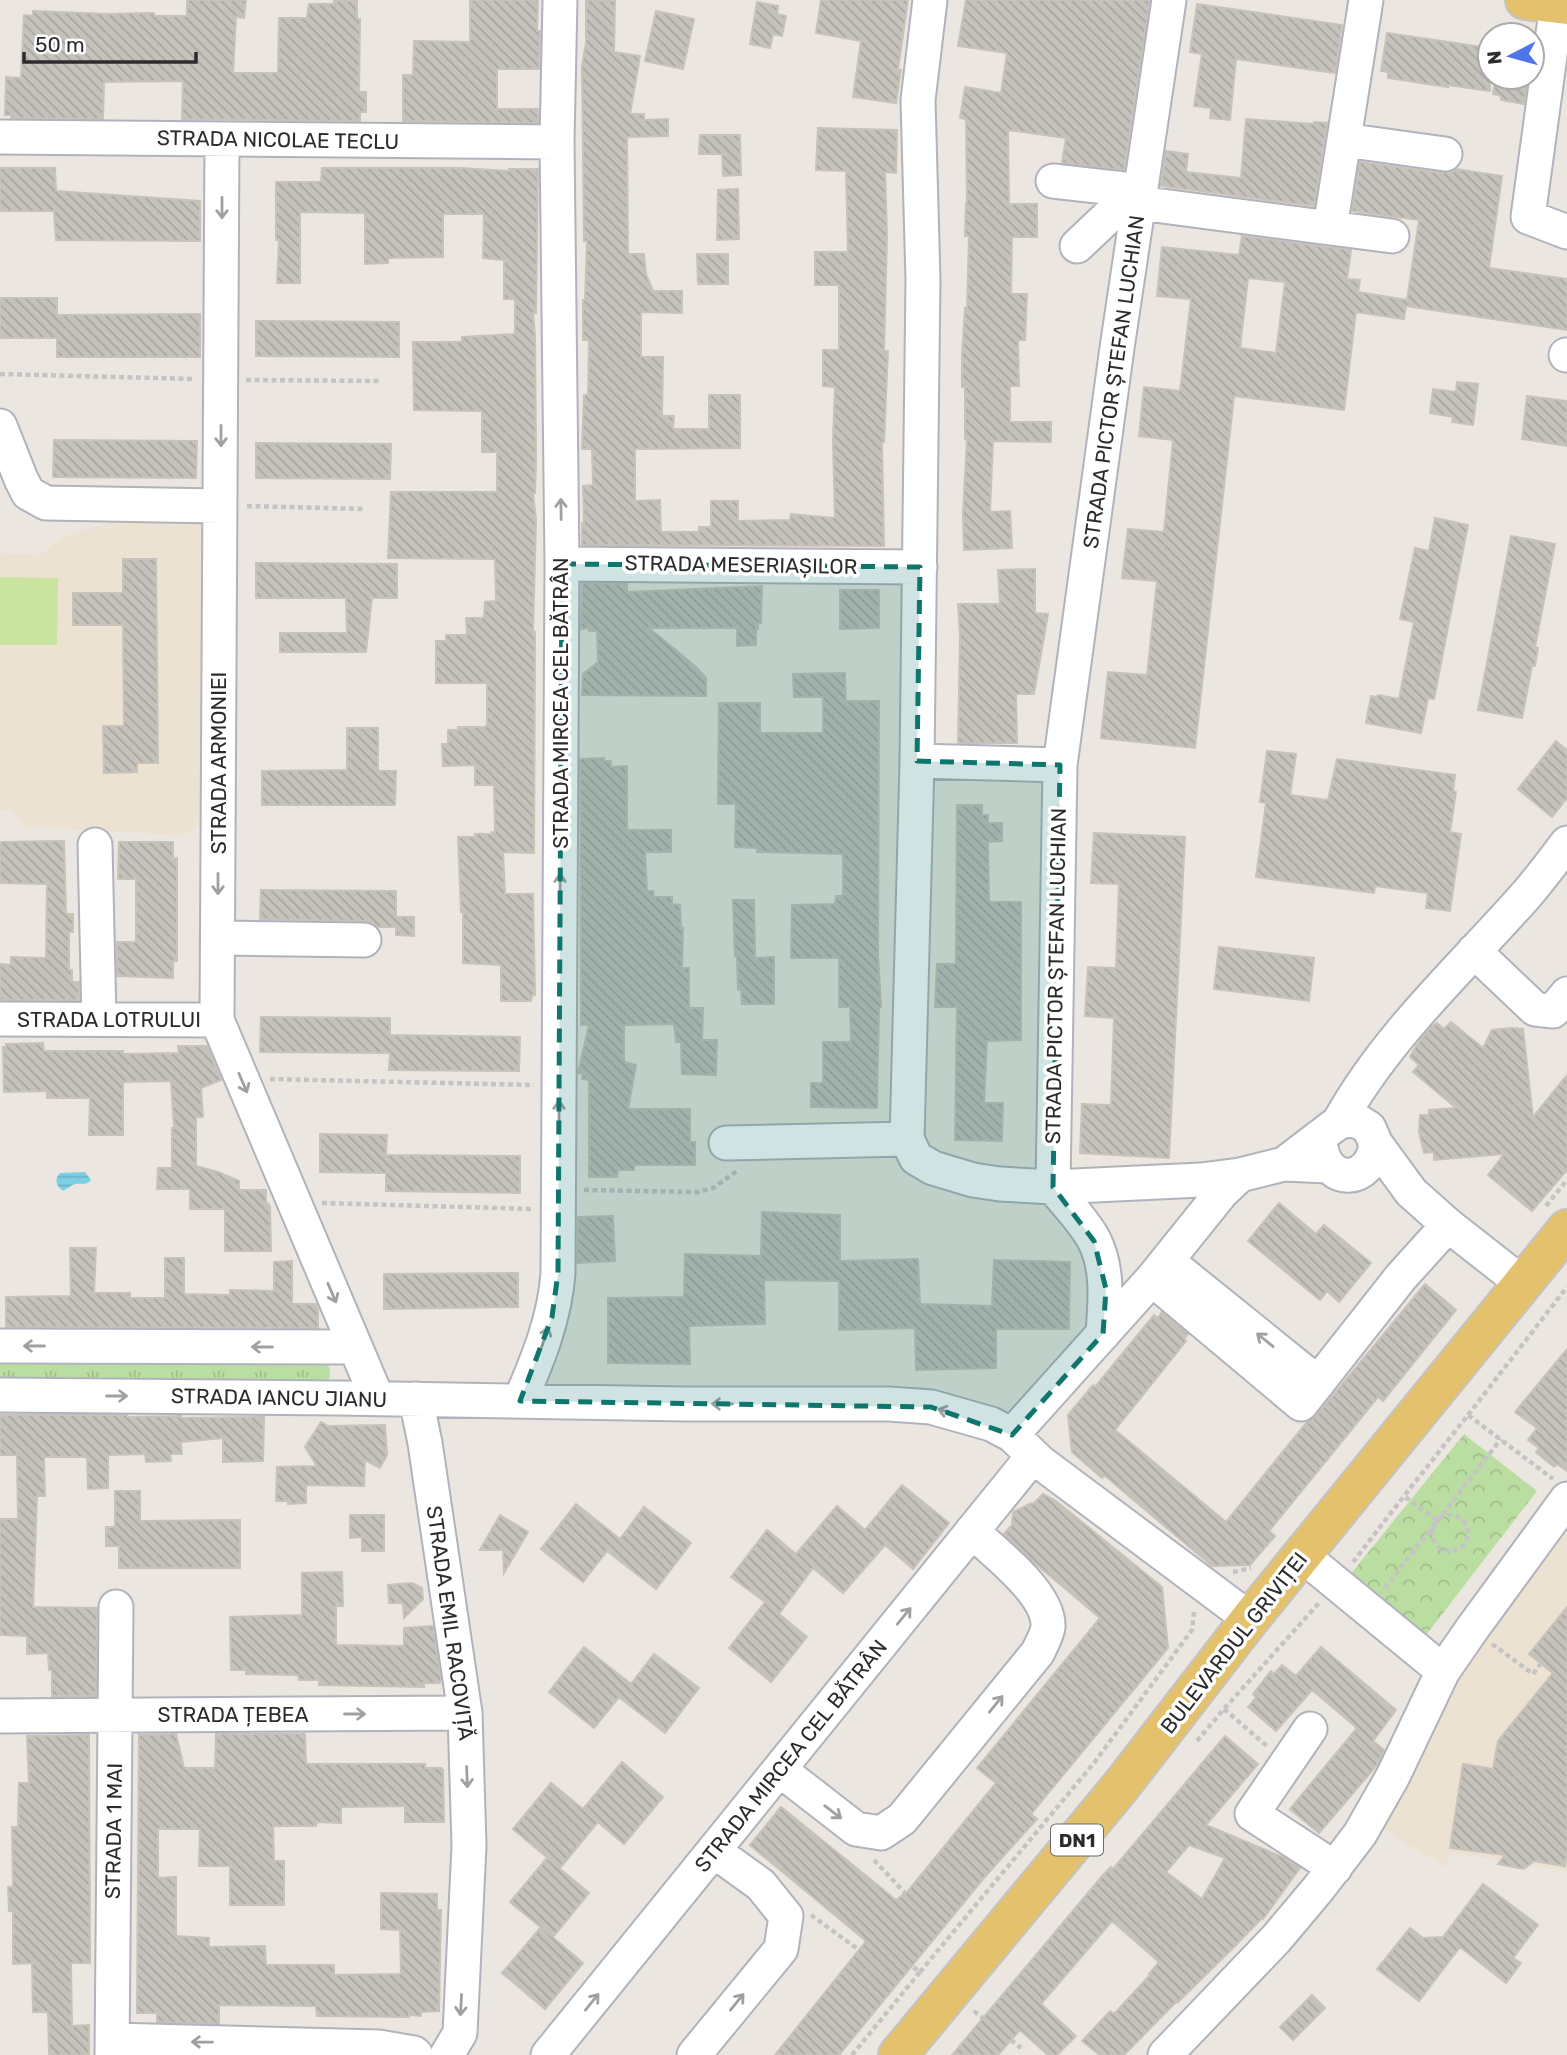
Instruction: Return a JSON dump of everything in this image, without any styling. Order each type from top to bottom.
[{"type":"main road","name":"BULEVARDUL GRIVIȚEI","points":[[898,2055],[1121,1786],[1250,1619],[1567,1229]]},
{"type":"street","name":"STRADA MIRCEA CEL BĂTRÂN","points":[[520,1401],[552,1317],[557,1284],[562,564],[557,142],[560,0]]},
{"type":"street","points":[[930,0],[918,100],[923,281],[920,567],[907,1139],[916,1158],[933,1168],[973,1180],[1053,1187],[1201,1180],[1240,1175],[1350,1144]]},
{"type":"street","name":"STRADA PICTOR ȘTEFAN LUCHIAN","points":[[1053,1187],[1060,765],[1115,362],[1133,194],[1169,0]]},
{"type":"street","points":[[1331,228],[1366,0]]},
{"type":"street","points":[[1550,3],[1555,113],[1528,217],[1567,232]]},
{"type":"street","name":"STRADA NICOLAE TECLU","points":[[0,137],[557,142]]},
{"type":"street","name":"STRADA ARMONIEI","points":[[217,1020],[222,140]]},
{"type":"street","points":[[1344,140],[1445,154]]},
{"type":"street","points":[[1053,181],[1392,236]]},
{"type":"street","points":[[1077,246],[1133,194]]},
{"type":"street","points":[[0,426],[28,493],[46,503],[220,506]]},
{"type":"street","name":"STRADA MESERIAȘILOR","points":[[562,564],[920,567]]},
{"type":"street","points":[[917,761],[1060,765]]},
{"type":"street","points":[[1350,1144],[1384,1052],[1528,892],[1567,843]]},
{"type":"street","points":[[95,845],[99,1019]]},
{"type":"street","points":[[218,938],[364,940]]},
{"type":"street","points":[[1474,951],[1535,1009],[1553,1010],[1567,993]]},
{"type":"street","name":"STRADA LOTRULUI","points":[[0,1019],[217,1020]]},
{"type":"street","points":[[217,1020],[377,1398]]},
{"type":"street","points":[[726,1143],[907,1139]]},
{"type":"street","points":[[1350,1144],[1522,1283]]},
{"type":"street","points":[[1240,1175],[1222,1192],[1103,1334],[1023,1445],[1250,1619]]},
{"type":"street","points":[[1053,1187],[1094,1241],[1102,1264],[1106,1289],[1103,1334]]},
{"type":"street","points":[[1159,1270],[1310,1393],[1401,1277],[1448,1224]]},
{"type":"street","points":[[0,1346],[354,1347]]},
{"type":"street","name":"STRADA IANCU JIANU","points":[[0,1395],[931,1406],[991,1424],[1023,1445]]},
{"type":"street","name":"STRADA EMIL RACOVIȚĂ","points":[[416,1399],[466,1713],[469,1846],[460,2033],[447,2055]]},
{"type":"street","name":"STRADA MIRCEA CEL BĂTRÂN","points":[[558,2052],[714,1851],[972,1531],[1023,1445]]},
{"type":"street","points":[[1165,2055],[1276,1939],[1335,1868],[1360,1833],[1393,1776],[1443,1671],[1562,1491]]},
{"type":"street","points":[[780,1770],[856,1829],[881,1833],[902,1819],[1038,1653],[1048,1628],[1045,1608],[1035,1591],[972,1531]]},
{"type":"street","points":[[1303,1556],[1443,1671]]},
{"type":"street","name":"STRADA 1 MAI","points":[[112,2048],[116,1607]]},
{"type":"street","name":"STRADA ȚEBEA","points":[[0,1716],[466,1713]]},
{"type":"street","points":[[1310,1729],[1252,1814],[1335,1868]]},
{"type":"street","points":[[694,2055],[781,1949],[786,1916],[761,1885],[714,1851]]},
{"type":"street","points":[[112,2048],[379,2047],[416,2055]]},
{"type":"path","points":[[0,374],[382,381]]},
{"type":"path","points":[[220,506],[365,509]]},
{"type":"path","points":[[241,1078],[559,1086]]},
{"type":"path","points":[[294,1202],[559,1200],[698,1192],[725,1181],[769,1142]]},
{"type":"path","points":[[1337,1584],[1567,1287]]},
{"type":"path","points":[[1468,1415],[1562,1491]]},
{"type":"path","points":[[1368,1611],[1500,1439]]},
{"type":"path","points":[[1404,1496],[1437,1520]]},
{"type":"path","points":[[1454,1515],[1465,1522],[1468,1534],[1463,1545],[1453,1551],[1437,1546],[1432,1530],[1437,1520],[1454,1515]]},
{"type":"path","points":[[852,2055],[1094,1763],[1192,1630],[1194,1608],[1210,1589]]},
{"type":"path","points":[[1497,1648],[1533,1674],[1541,1663]]},
{"type":"path","points":[[1224,1709],[1287,1763]]},
{"type":"path","points":[[786,1916],[811,1915],[859,1950]]},
{"type":"path","points":[[930,1944],[938,1950]]},
{"type":"path","points":[[912,1966],[920,1972]]},
{"type":"path","points":[[967,2023],[975,2012],[983,2018]]},
{"type":"path","points":[[1011,2040],[1021,2048]]},
{"type":"highlighted area","points":[[562,564],[920,567],[917,761],[1060,765],[1053,1187],[1094,1241],[1106,1289],[1103,1334],[1012,1435],[931,1407],[520,1401],[552,1317],[558,1273]]},
{"type":"shaded area","points":[[111,522],[207,524],[204,824],[181,835],[25,827],[12,810],[0,810],[0,553],[40,555],[63,537]]},
{"type":"shaded area","points":[[1567,1526],[1567,1871],[1449,1852],[1446,1867],[1380,1828],[1445,1686]]},
{"type":"green space","points":[[0,577],[58,578],[57,645],[0,645]]},
{"type":"green space","points":[[0,1352],[323,1358],[330,1373],[322,1388],[0,1389]]},
{"type":"green space","points":[[1464,1434],[1537,1491],[1423,1639],[1349,1576]]},
{"type":"water","points":[[85,1172],[91,1180],[87,1183],[75,1184],[63,1191],[57,1185],[56,1180],[60,1173]]},
{"type":"building","points":[[187,0],[246,0],[244,18],[236,17],[233,73],[278,73],[279,18],[307,18],[309,4],[357,1],[357,19],[360,19],[359,92],[366,92],[366,112],[360,112],[360,121],[182,119],[183,81],[104,82],[103,119],[11,118],[11,115],[5,115],[6,77],[21,78],[24,15],[33,16],[33,11],[187,16]]},
{"type":"building","points":[[470,0],[538,0],[539,69],[497,69],[497,109],[538,109],[538,123],[403,121],[403,75],[413,75],[414,41],[470,42]]},
{"type":"building","points":[[586,0],[615,1],[614,52],[640,56],[630,114],[644,114],[644,120],[668,119],[668,136],[627,137],[628,254],[644,254],[646,274],[653,291],[682,291],[682,313],[641,312],[641,357],[663,357],[662,416],[674,416],[673,429],[709,429],[709,395],[740,395],[740,448],[635,449],[635,501],[660,500],[661,532],[699,532],[699,527],[711,527],[711,501],[738,501],[738,521],[790,520],[791,514],[835,518],[835,387],[823,386],[823,350],[839,350],[839,285],[815,285],[815,252],[848,252],[846,171],[816,170],[818,128],[897,130],[896,173],[885,172],[887,235],[884,351],[888,351],[882,442],[884,546],[582,545],[583,486],[593,485],[592,449],[582,449],[584,395],[588,395],[589,340],[583,340],[587,241],[584,241],[582,65],[586,43]]},
{"type":"building","points":[[821,0],[908,0],[896,103],[853,97],[861,41],[816,33]]},
{"type":"building","points":[[966,0],[1150,0],[1124,170],[1062,163],[1066,138],[1008,130],[1009,204],[1037,204],[1037,237],[1012,237],[1011,294],[1027,294],[1025,340],[1018,340],[1019,386],[1010,386],[1010,422],[1051,422],[1051,442],[993,441],[990,512],[1010,511],[1012,548],[964,550],[967,439],[962,356],[967,308],[969,236],[965,236],[966,119],[960,118],[965,87],[1001,93],[1007,53],[958,46]]},
{"type":"building","points":[[757,2],[778,6],[777,14],[786,16],[782,36],[773,34],[770,48],[750,44]]},
{"type":"building","points":[[1197,4],[1342,25],[1335,73],[1236,59],[1230,120],[1210,118],[1211,108],[1194,106],[1202,54],[1190,52]]},
{"type":"building","points":[[656,11],[694,19],[683,69],[645,61]]},
{"type":"building","points":[[1387,33],[1476,46],[1476,89],[1388,78],[1388,72],[1381,71]]},
{"type":"building","points":[[1494,91],[1526,91],[1524,104],[1501,100],[1501,96],[1493,94]]},
{"type":"building","points":[[1246,119],[1327,123],[1314,206],[1161,186],[1166,151],[1188,154],[1186,172],[1241,178]]},
{"type":"building","points":[[700,135],[740,135],[741,175],[723,176],[722,154],[699,154]]},
{"type":"building","points":[[1360,162],[1442,173],[1456,169],[1502,176],[1489,268],[1567,279],[1567,330],[1406,306],[1404,319],[1356,312],[1344,410],[1234,396],[1195,748],[1101,738],[1108,672],[1147,675],[1157,581],[1122,578],[1128,529],[1164,532],[1173,440],[1139,436],[1144,387],[1180,391],[1191,299],[1157,296],[1162,247],[1239,255],[1242,236],[1351,250],[1347,279],[1360,280],[1358,292],[1407,300],[1419,220],[1352,211]],"holes":[[[1248,278],[1285,282],[1276,353],[1240,348]]]},
{"type":"building","points":[[0,168],[55,168],[56,191],[200,201],[200,241],[56,240],[54,211],[0,211]]},
{"type":"building","points":[[322,168],[461,168],[509,171],[538,169],[536,313],[533,313],[536,461],[533,493],[536,520],[533,632],[534,853],[503,852],[505,894],[533,894],[535,995],[532,995],[531,1001],[501,1001],[501,965],[463,963],[458,837],[476,837],[475,834],[495,832],[494,785],[475,785],[475,765],[443,766],[442,744],[448,744],[448,730],[458,730],[458,727],[485,727],[487,683],[436,683],[436,641],[446,641],[446,635],[467,635],[466,618],[484,618],[485,602],[496,601],[495,559],[388,558],[391,492],[497,492],[497,452],[482,452],[482,411],[414,410],[413,342],[462,342],[462,337],[515,334],[515,299],[504,299],[504,260],[483,258],[484,214],[443,214],[443,257],[388,258],[388,263],[365,264],[365,213],[300,212],[300,283],[277,283],[279,240],[276,240],[276,182],[321,182]]},
{"type":"building","points":[[738,189],[739,239],[717,240],[718,190]]},
{"type":"building","points":[[697,254],[728,254],[728,284],[698,284]]},
{"type":"building","points":[[0,298],[57,298],[57,315],[200,314],[200,357],[57,357],[57,338],[0,338]]},
{"type":"building","points":[[256,321],[399,322],[399,357],[256,356]]},
{"type":"building","points":[[1457,382],[1478,384],[1473,425],[1452,422],[1453,417],[1430,413],[1433,389],[1456,392]]},
{"type":"building","points":[[1527,396],[1567,401],[1567,446],[1522,439]]},
{"type":"building","points":[[54,440],[197,441],[196,478],[53,477]]},
{"type":"building","points":[[256,443],[391,444],[390,479],[256,478]]},
{"type":"building","points":[[1435,518],[1468,525],[1434,699],[1428,698],[1421,733],[1366,723],[1371,696],[1399,699],[1414,622],[1400,619],[1415,548],[1429,551]]},
{"type":"building","points":[[1511,536],[1555,544],[1535,647],[1538,648],[1535,666],[1532,666],[1522,718],[1478,710]]},
{"type":"building","points":[[123,559],[156,559],[158,763],[137,763],[137,772],[104,773],[103,726],[124,726],[123,625],[73,625],[73,593],[123,593]]},
{"type":"building","points":[[256,563],[397,564],[397,598],[372,598],[366,652],[280,652],[280,633],[347,633],[346,598],[256,598]]},
{"type":"building","points":[[1035,569],[1035,613],[1048,614],[1034,694],[1016,694],[1017,743],[958,743],[958,604],[1000,604],[998,570]]},
{"type":"building","points":[[582,583],[627,584],[627,592],[762,586],[761,623],[758,623],[756,629],[756,645],[737,646],[737,628],[649,628],[706,678],[706,696],[582,695],[583,674],[598,662],[597,631],[581,629]]},
{"type":"building","points":[[840,590],[879,590],[879,628],[840,629]]},
{"type":"building","points":[[845,673],[846,701],[879,701],[878,956],[881,1007],[877,1108],[811,1107],[811,1083],[823,1083],[823,1042],[851,1042],[850,1007],[839,1007],[839,958],[791,958],[792,905],[835,904],[836,896],[843,896],[843,854],[757,852],[757,848],[735,847],[736,804],[718,804],[719,703],[760,703],[760,733],[823,733],[823,697],[794,697],[793,674]]},
{"type":"building","points":[[347,728],[378,728],[378,771],[396,771],[395,805],[262,805],[262,771],[347,770]]},
{"type":"building","points":[[1556,741],[1567,750],[1567,798],[1552,817],[1518,789]]},
{"type":"building","points":[[1267,751],[1296,754],[1290,795],[1328,800],[1337,759],[1455,775],[1453,791],[1456,792],[1450,832],[1461,834],[1450,911],[1426,908],[1428,893],[1375,886],[1374,893],[1256,877],[1266,803],[1260,802]]},
{"type":"building","points":[[604,758],[604,761],[611,761],[611,767],[627,766],[627,830],[671,830],[671,852],[645,852],[647,891],[653,891],[654,897],[672,897],[672,904],[680,905],[683,928],[682,968],[689,968],[689,1008],[703,1008],[702,1040],[717,1040],[716,1075],[682,1074],[681,1042],[676,1042],[674,1024],[624,1025],[624,1062],[636,1065],[628,1109],[690,1109],[690,1142],[695,1142],[695,1165],[634,1165],[634,1170],[618,1170],[617,1177],[589,1177],[589,1080],[582,1079],[583,1074],[578,1073],[589,1025],[581,1025],[580,759]]},
{"type":"building","points":[[957,805],[982,805],[982,815],[988,815],[988,823],[1002,823],[1002,841],[988,842],[989,902],[1021,902],[1021,1040],[987,1041],[984,1103],[1003,1103],[1002,1141],[955,1140],[957,1007],[935,1007],[937,964],[956,964]]},
{"type":"building","points":[[1094,833],[1185,837],[1169,1158],[1080,1153],[1082,1104],[1111,1105],[1114,1018],[1085,1016],[1088,967],[1116,968],[1119,884],[1091,883]]},
{"type":"building","points":[[64,841],[66,914],[73,914],[73,932],[69,932],[69,970],[72,970],[72,982],[79,982],[79,1000],[0,1000],[0,964],[11,965],[11,957],[46,958],[47,884],[0,883],[0,842]]},
{"type":"building","points":[[119,842],[173,842],[173,859],[177,858],[177,961],[173,961],[173,978],[117,976],[117,942],[136,942],[136,879],[118,879]]},
{"type":"building","points":[[261,890],[396,891],[396,917],[414,917],[414,936],[396,935],[396,927],[377,927],[364,921],[260,919]]},
{"type":"building","points":[[733,900],[754,900],[755,958],[774,957],[774,1004],[742,1004],[735,956]]},
{"type":"building","points":[[1219,947],[1314,958],[1309,1001],[1214,989]]},
{"type":"building","points":[[261,1017],[390,1018],[390,1035],[520,1037],[519,1071],[389,1070],[390,1053],[260,1052]]},
{"type":"building","points":[[1451,1022],[1483,1048],[1492,1030],[1523,1029],[1533,1117],[1567,1075],[1567,1170],[1532,1211],[1488,1175],[1504,1154],[1434,1160],[1434,1152],[1424,1153],[1419,1132],[1420,1115],[1429,1115],[1429,1110],[1456,1108],[1413,1072],[1419,1065],[1410,1057],[1431,1027],[1437,1023],[1444,1029]]},
{"type":"building","points":[[43,1043],[44,1051],[123,1051],[123,1054],[179,1053],[178,1046],[207,1046],[221,1080],[201,1088],[203,1117],[196,1117],[196,1166],[239,1181],[239,1190],[266,1190],[266,1202],[270,1206],[271,1251],[225,1251],[225,1209],[190,1209],[190,1189],[157,1189],[158,1168],[172,1168],[174,1128],[171,1081],[123,1082],[123,1135],[89,1135],[90,1098],[47,1098],[47,1091],[4,1092],[3,1047],[6,1047],[6,1044]]},
{"type":"building","points":[[320,1134],[387,1135],[386,1155],[520,1156],[520,1193],[386,1191],[386,1173],[320,1172]]},
{"type":"building","points":[[1279,1203],[1316,1234],[1324,1225],[1371,1263],[1339,1302],[1327,1291],[1320,1300],[1248,1241]]},
{"type":"building","points":[[762,1212],[840,1215],[840,1261],[918,1259],[920,1304],[992,1306],[994,1260],[1070,1262],[1069,1329],[996,1329],[996,1368],[916,1370],[915,1328],[839,1330],[839,1281],[764,1280],[765,1324],[689,1326],[690,1364],[608,1363],[608,1298],[684,1297],[685,1254],[761,1256]]},
{"type":"building","points":[[613,1216],[615,1261],[577,1263],[578,1217]]},
{"type":"building","points":[[70,1248],[96,1248],[94,1293],[130,1293],[130,1298],[165,1298],[165,1258],[184,1258],[184,1294],[230,1295],[230,1290],[274,1291],[274,1262],[292,1261],[292,1304],[316,1304],[318,1328],[6,1327],[6,1297],[71,1296]]},
{"type":"building","points":[[518,1273],[518,1307],[384,1309],[384,1274]]},
{"type":"building","points":[[1425,1284],[1456,1310],[1383,1401],[1378,1397],[1269,1531],[1275,1536],[1250,1565],[1212,1566],[1104,1475],[1102,1478],[1072,1452],[1068,1415],[1093,1385],[1095,1387],[1154,1315],[1158,1318],[1162,1312],[1188,1334],[1184,1339],[1186,1341],[1115,1430],[1226,1522]]},
{"type":"building","points":[[1567,1349],[1567,1471],[1557,1464],[1554,1467],[1536,1452],[1539,1448],[1528,1440],[1537,1428],[1515,1412]]},
{"type":"building","points":[[0,1415],[264,1417],[263,1461],[223,1462],[223,1438],[181,1442],[182,1454],[170,1454],[171,1461],[146,1462],[145,1454],[108,1455],[108,1488],[88,1489],[87,1457],[44,1457],[45,1496],[37,1496],[33,1607],[97,1608],[96,1696],[52,1696],[52,1670],[49,1670],[48,1653],[27,1654],[27,1636],[0,1635],[0,1519],[18,1519],[17,1455],[0,1455]]},
{"type":"building","points":[[321,1422],[328,1426],[385,1425],[387,1455],[380,1468],[365,1460],[364,1486],[306,1485],[306,1503],[288,1504],[288,1501],[276,1501],[277,1467],[317,1466],[305,1447]]},
{"type":"building","points":[[902,1485],[949,1523],[913,1569],[885,1545],[843,1593],[813,1568],[779,1614],[807,1637],[771,1682],[729,1648],[765,1602],[731,1577],[767,1530],[796,1554],[837,1506],[865,1530]]},
{"type":"building","points":[[115,1491],[140,1491],[140,1521],[240,1520],[240,1568],[119,1568],[119,1546],[106,1546],[106,1527],[115,1527]]},
{"type":"building","points":[[1043,1494],[1056,1501],[1162,1587],[1168,1648],[1031,1814],[1037,1819],[983,1879],[839,2055],[775,2055],[866,1941],[750,1845],[781,1807],[896,1900],[908,1891],[996,1783],[977,1768],[1100,1618],[1004,1534],[1012,1525],[1013,1512],[1033,1504]]},
{"type":"building","points":[[576,1504],[620,1539],[644,1507],[691,1543],[656,1589],[607,1551],[583,1582],[541,1549]]},
{"type":"building","points":[[350,1515],[384,1515],[384,1551],[362,1551],[362,1537],[350,1538]]},
{"type":"building","points":[[500,1515],[528,1532],[504,1573],[503,1550],[480,1550]]},
{"type":"building","points":[[342,1572],[343,1606],[336,1606],[336,1645],[404,1646],[404,1628],[433,1626],[440,1683],[423,1683],[424,1687],[319,1685],[319,1680],[299,1680],[298,1675],[246,1674],[246,1670],[231,1670],[230,1617],[302,1615],[302,1573]]},
{"type":"building","points":[[412,1583],[422,1588],[423,1599],[404,1618],[403,1603],[389,1603],[388,1585]]},
{"type":"building","points":[[1567,1607],[1565,1866],[1534,1861],[1524,1869],[1498,1864],[1505,1855],[1450,1848],[1463,1764],[1493,1769],[1498,1741],[1553,1673],[1529,1654]]},
{"type":"building","points":[[584,1647],[631,1684],[654,1654],[699,1688],[665,1733],[619,1697],[594,1728],[549,1692]]},
{"type":"building","points":[[1321,1647],[1396,1710],[1373,1741],[1384,1750],[1377,1765],[1319,1833],[1290,1809],[1357,1728],[1312,1690],[1276,1731],[1248,1707],[1256,1698],[1253,1694],[1271,1671],[1274,1674],[1282,1665],[1296,1676]]},
{"type":"building","points":[[176,1734],[184,1768],[215,1768],[216,1734],[305,1734],[306,1764],[425,1764],[425,1768],[443,1770],[444,1822],[405,1822],[405,1806],[341,1807],[341,1823],[273,1826],[274,1861],[284,1861],[284,1905],[230,1905],[230,1866],[199,1866],[200,1829],[158,1829],[158,1878],[176,1877],[176,1936],[209,1938],[209,1947],[265,1946],[266,1965],[334,1965],[334,1975],[401,1974],[400,1930],[381,1929],[381,1893],[437,1894],[437,1910],[441,1910],[439,2011],[421,2012],[421,2016],[409,2017],[317,2016],[316,2006],[219,2005],[219,2024],[157,2022],[157,2013],[137,2013],[139,1735]]},
{"type":"building","points":[[89,1735],[90,1963],[71,1963],[72,2026],[89,2025],[89,2055],[49,2055],[48,2012],[33,2012],[32,1963],[13,1964],[13,1911],[9,1911],[8,1887],[13,1887],[12,1827],[18,1827],[19,1783],[29,1783],[27,1736]]},
{"type":"building","points":[[1225,1736],[1258,1764],[1206,1825],[1285,1858],[1300,1868],[1263,1919],[1124,2055],[1100,2055],[1082,2041],[1110,2011],[1114,2014],[1159,1962],[1112,1921],[1041,2004],[1076,2036],[1057,2055],[1048,2055],[1020,2030],[998,2055],[952,2055],[1103,1875],[1111,1867],[1113,1869]],"holes":[[[1189,1845],[1225,1858],[1202,1899],[1166,1872]]]},
{"type":"building","points":[[622,1762],[663,1797],[624,1844],[598,1822],[560,1868],[513,1829],[551,1783],[583,1809]]},
{"type":"building","points":[[547,1858],[589,1893],[553,1937],[510,1902]]},
{"type":"building","points":[[1483,1884],[1538,1925],[1513,1958],[1521,1963],[1506,1983],[1460,1947],[1419,2001],[1377,1969],[1410,1928],[1423,1938],[1443,1937]]},
{"type":"building","points":[[541,1927],[583,1963],[545,2009],[502,1973]]},
{"type":"building","points":[[1312,1995],[1325,2008],[1293,2040],[1280,2027]]}]
